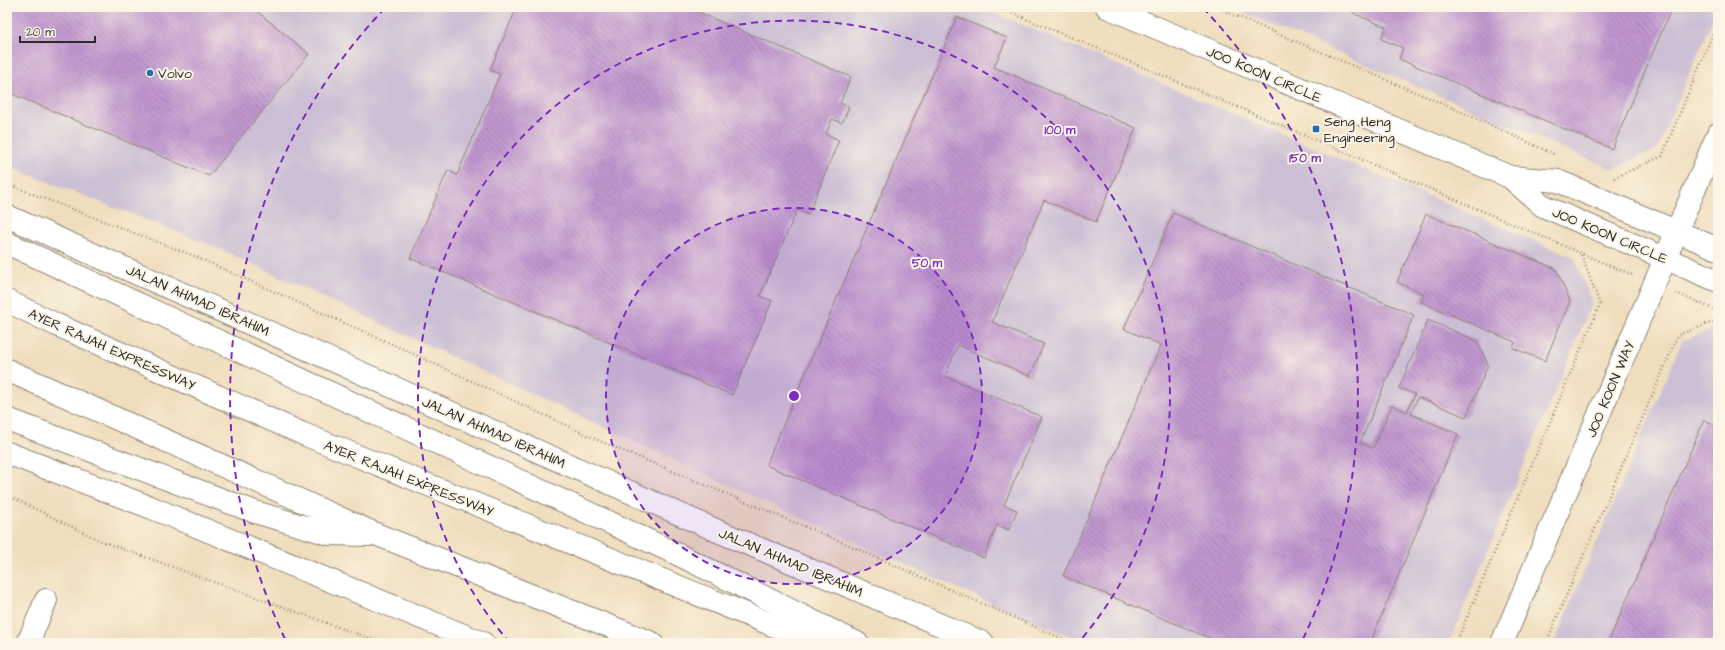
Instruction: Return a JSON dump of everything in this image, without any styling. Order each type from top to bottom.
[{"type":"main road","name":"JOO KOON CIRCLE","points":[[1107,7],[1510,177],[1558,181],[1718,250]]},
{"type":"main road","name":"JOO KOON WAY","points":[[1502,643],[1718,134]]},
{"type":"main road","name":"JOO KOON CIRCLE","points":[[1510,177],[1543,206],[1718,282]]},
{"type":"main road","name":"JALAN AHMAD IBRAHIM","points":[[7,216],[720,532],[983,643]]},
{"type":"main road","points":[[7,244],[675,553],[857,643]]},
{"type":"main road","name":"AYER RAJAH EXPRESSWAY","points":[[7,301],[57,326],[301,433],[816,643]]},
{"type":"main road","points":[[7,370],[378,535],[652,643]]},
{"type":"main road","points":[[7,419],[263,514],[329,534],[378,535]]},
{"type":"main road","points":[[7,453],[152,508],[483,643]]},
{"type":"main road","points":[[28,643],[46,600]]},
{"type":"path","points":[[997,7],[1194,88],[1410,182],[1718,311]]},
{"type":"path","points":[[1215,7],[1455,109],[1560,157]]},
{"type":"path","points":[[1616,182],[1610,180],[1662,156],[1718,22]]},
{"type":"path","points":[[7,184],[194,256],[403,349],[600,441],[837,540],[1072,643]]},
{"type":"path","points":[[1456,643],[1600,304],[1581,253]]},
{"type":"path","points":[[1546,643],[1678,335],[1718,320]]},
{"type":"path","points":[[7,495],[101,541],[382,643]]},
{"type":"shaded area","points":[[7,7],[980,7],[1575,258],[1592,303],[1449,643],[1086,643],[998,606],[737,489],[211,245],[7,166]]},
{"type":"shaded area","points":[[1230,7],[1718,7],[1657,149],[1612,169]]},
{"type":"shaded area","points":[[1718,327],[1718,643],[1554,643],[1682,341]]},
{"type":"building","name":"Volvo","points":[[7,7],[252,7],[309,54],[209,176],[7,92]]},
{"type":"building","points":[[517,7],[686,7],[851,77],[840,103],[849,107],[842,123],[832,119],[826,134],[839,140],[808,215],[797,210],[760,296],[772,301],[732,395],[410,258],[448,170],[457,175],[500,74],[490,70]]},
{"type":"building","points":[[1347,7],[1672,7],[1612,149],[1399,59],[1403,48],[1381,39],[1386,27],[1355,14]]},
{"type":"building","points":[[957,17],[1007,38],[994,67],[1136,128],[1096,222],[1044,200],[992,322],[1044,344],[1030,376],[958,345],[945,376],[1042,417],[1004,505],[1017,510],[1009,530],[997,525],[984,558],[766,465]]},
{"type":"building","points":[[1173,213],[1414,315],[1360,443],[1373,448],[1392,405],[1407,412],[1415,394],[1399,388],[1428,320],[1477,341],[1488,365],[1466,417],[1418,397],[1411,414],[1458,434],[1370,643],[1221,643],[1063,576],[1161,345],[1124,329]]},
{"type":"building","points":[[1426,214],[1556,269],[1570,301],[1545,361],[1513,348],[1515,342],[1421,302],[1424,294],[1397,282]]},
{"type":"building","points":[[1704,420],[1718,426],[1718,643],[1608,643]]},
{"type":"place","name":"Volvo","points":[[150,73]]},
{"type":"place","name":"Seng Heng Engineering","points":[[1316,129]]}]
